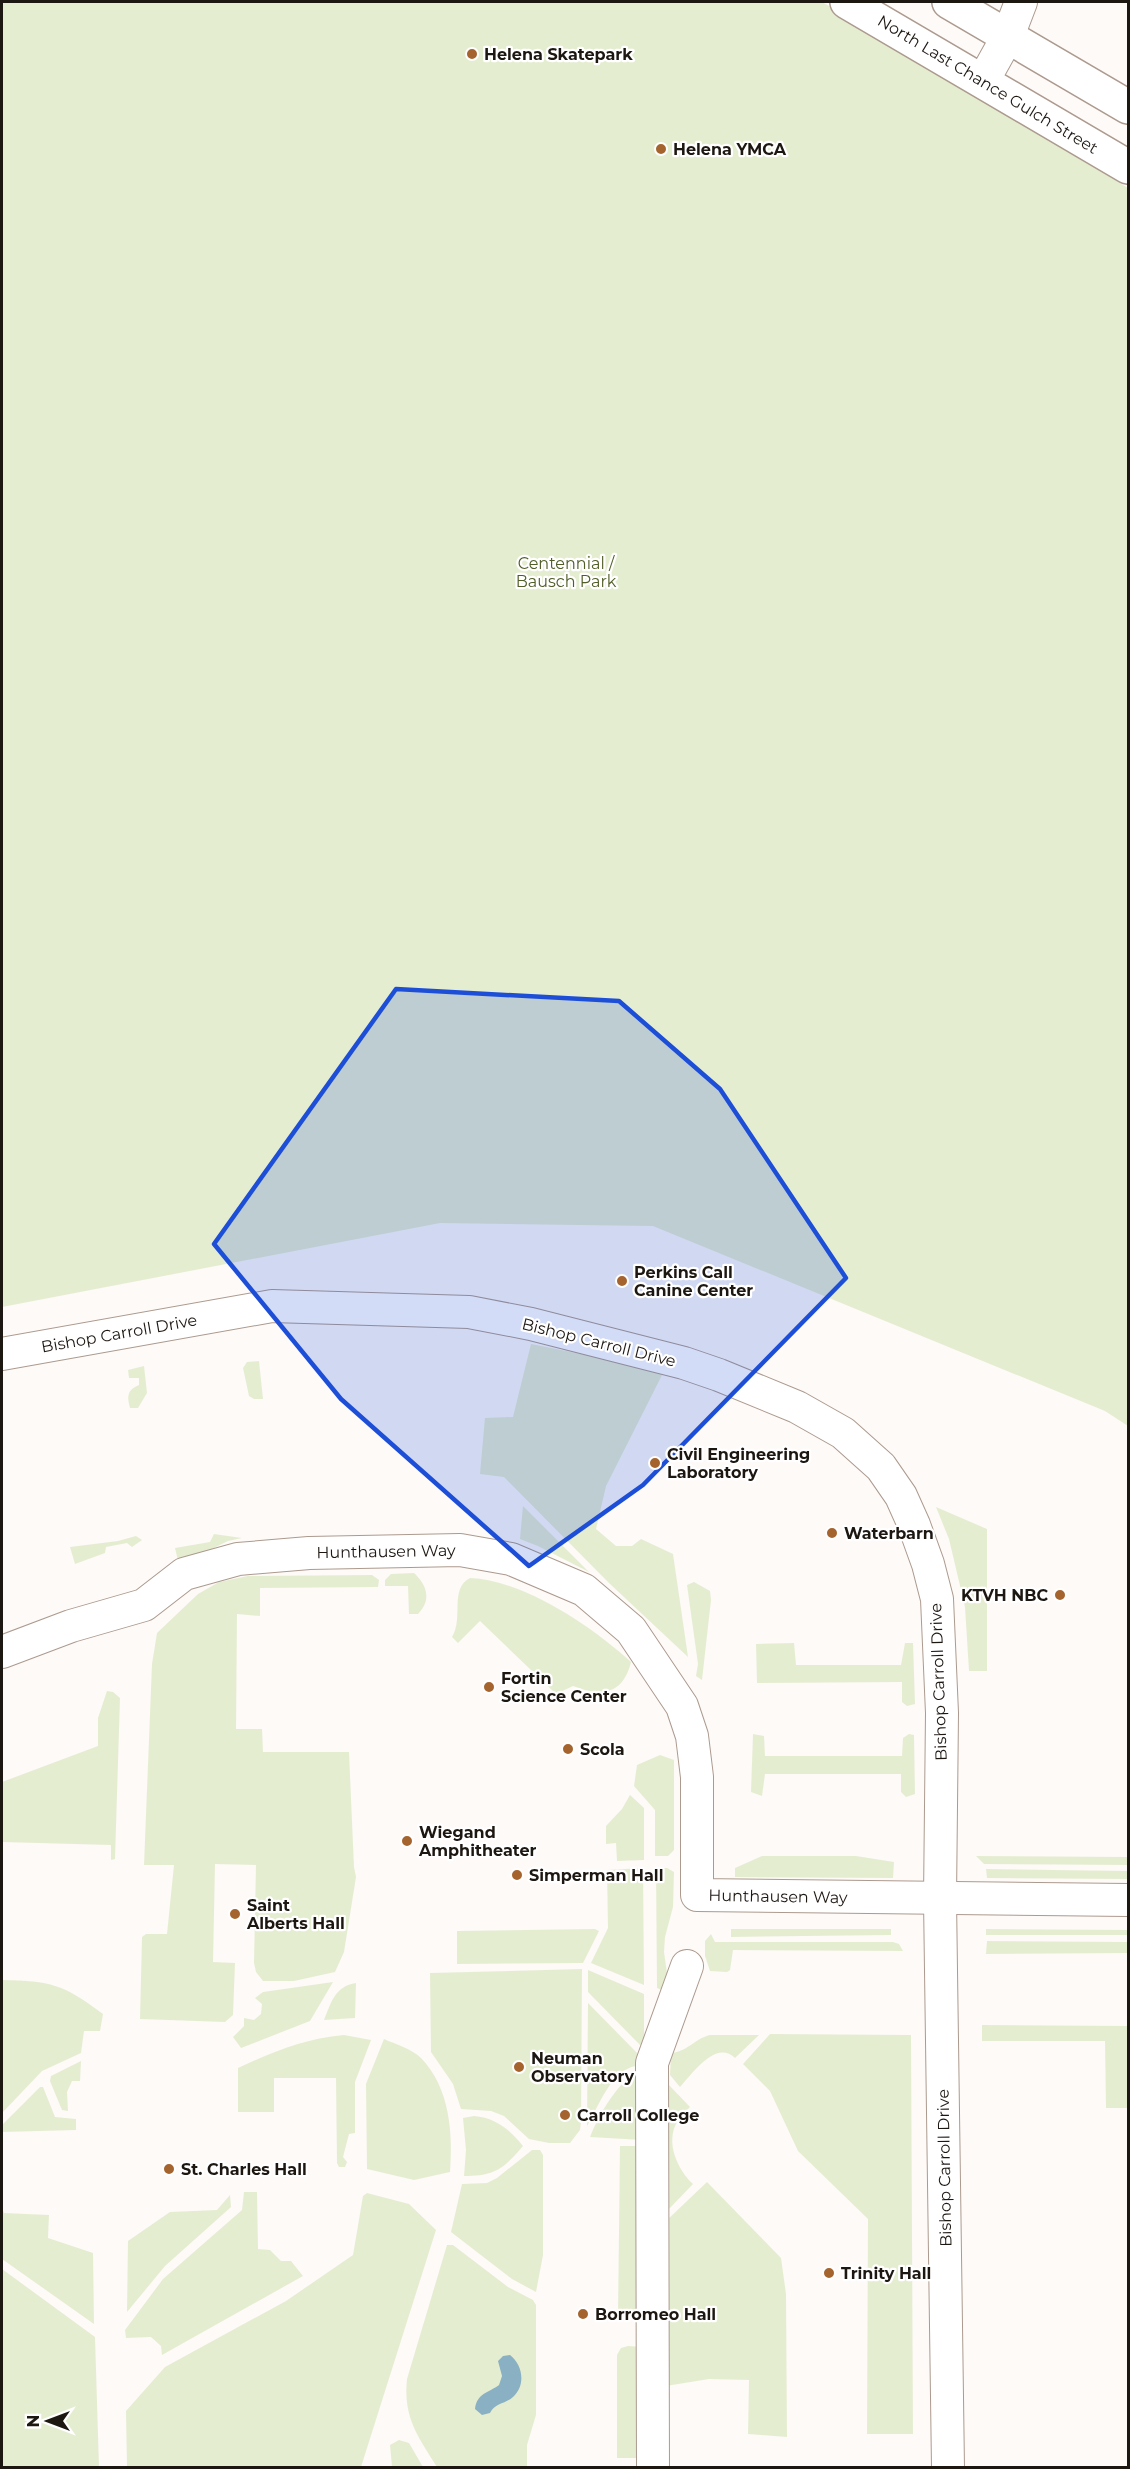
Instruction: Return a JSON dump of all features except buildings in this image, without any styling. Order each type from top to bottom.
[{"type":"main road","name":"North Last Chance Gulch Street","points":[[847,2],[1128,167]]},
{"type":"main road","points":[[949,2],[1128,107]]},
{"type":"street","points":[[983,81],[1008,36],[1021,2]]},
{"type":"street","name":"Bishop Carroll Drive","points":[[2,1354],[272,1305],[469,1312],[531,1324],[684,1363],[797,1407],[843,1432],[881,1467],[901,1496],[928,1564],[937,1599],[942,1713],[940,1899],[948,2468]]},
{"type":"street","name":"Hunthausen Way","points":[[2,1652],[71,1626],[144,1605],[184,1574],[238,1559],[309,1552],[460,1550],[511,1560],[584,1590],[631,1629],[682,1706],[692,1736],[697,1777],[697,1895],[1128,1900]]},
{"type":"street","points":[[653,2468],[652,2063],[687,1966]]},
{"type":"highlighted area","points":[[396,989],[619,1001],[720,1089],[846,1278],[643,1485],[529,1566],[341,1399],[214,1244]]},
{"type":"green space","name":"Centennial / Bausch Park","points":[[2,2],[822,2],[908,51],[1128,188],[1128,1426],[1105,1411],[653,1226],[440,1223],[2,1307]]},
{"type":"green space","points":[[531,1344],[646,1367],[662,1375],[606,1486],[596,1529],[616,1546],[632,1546],[641,1539],[673,1554],[688,1657],[609,1583],[504,1477],[480,1474],[485,1418],[513,1417]]},
{"type":"green space","points":[[259,1361],[263,1399],[254,1399],[249,1396],[243,1368],[247,1362]]},
{"type":"green space","points":[[144,1366],[147,1393],[138,1408],[130,1408],[129,1394],[139,1385],[139,1378],[129,1378],[128,1370]]},
{"type":"green space","points":[[523,1506],[589,1572],[520,1539]]},
{"type":"green space","points":[[936,1507],[987,1529],[987,1671],[969,1671],[965,1607],[949,1539]]},
{"type":"green space","points":[[214,1534],[242,1538],[228,1541],[179,1565],[175,1548],[210,1542]]},
{"type":"green space","points":[[136,1536],[142,1540],[132,1547],[127,1543],[106,1547],[105,1553],[75,1564],[70,1547],[118,1541]]},
{"type":"green space","points":[[414,1573],[425,1588],[426,1598],[418,1614],[409,1614],[408,1586],[385,1586],[385,1580],[391,1574]]},
{"type":"green space","points":[[372,1575],[379,1580],[378,1587],[260,1588],[260,1616],[237,1614],[236,1729],[262,1729],[263,1752],[349,1752],[356,1877],[344,1952],[335,1972],[294,1981],[263,1981],[256,1972],[254,1963],[256,1865],[215,1864],[213,1962],[235,1963],[233,2015],[225,2022],[140,2019],[142,1937],[146,1934],[167,1934],[174,1865],[144,1865],[152,1664],[157,1633],[198,1594],[219,1582],[248,1576]]},
{"type":"green space","points":[[470,1578],[513,1587],[535,1596],[578,1621],[631,1662],[622,1681],[617,1687],[602,1692],[593,1692],[573,1686],[556,1694],[480,1621],[458,1643],[452,1637],[457,1621],[458,1596],[464,1583]]},
{"type":"green space","points":[[694,1582],[710,1591],[711,1600],[702,1680],[696,1676],[698,1664],[687,1585]]},
{"type":"green space","points":[[794,1643],[796,1665],[901,1665],[905,1643],[913,1643],[915,1704],[907,1706],[902,1702],[902,1682],[757,1683],[756,1644]]},
{"type":"green space","points":[[107,1691],[113,1692],[120,1698],[115,1859],[111,1860],[111,1845],[2,1842],[2,1782],[98,1746],[98,1718]]},
{"type":"green space","points":[[753,1734],[764,1736],[765,1756],[902,1756],[903,1738],[909,1734],[914,1735],[915,1794],[906,1797],[901,1792],[901,1774],[765,1774],[762,1796],[751,1792]]},
{"type":"green space","points":[[660,1755],[674,1760],[674,1850],[668,1856],[655,1856],[655,1810],[634,1786],[637,1765]]},
{"type":"green space","points":[[630,1795],[644,1808],[644,1860],[617,1861],[616,1843],[606,1844],[606,1826],[622,1809]]},
{"type":"green space","points":[[762,1856],[856,1856],[894,1862],[893,1878],[735,1877],[735,1868]]},
{"type":"green space","points":[[976,1856],[1128,1857],[1128,1865],[984,1864]]},
{"type":"green space","points":[[643,1868],[644,1985],[591,1963],[608,1928],[607,1870]]},
{"type":"green space","points":[[656,1868],[667,1868],[674,1872],[673,1907],[665,1937],[664,1952],[668,1980],[664,1991],[657,1988]]},
{"type":"green space","points":[[986,1869],[1128,1871],[1128,1879],[987,1878]]},
{"type":"green space","points":[[595,1929],[599,1931],[583,1963],[457,1964],[457,1931]]},
{"type":"green space","points":[[731,1929],[891,1929],[891,1935],[731,1937]]},
{"type":"green space","points":[[986,1929],[1128,1930],[1128,1935],[986,1935]]},
{"type":"green space","points":[[711,1934],[715,1942],[893,1942],[899,1944],[903,1951],[733,1950],[730,1970],[727,1972],[710,1971],[705,1956],[705,1941]]},
{"type":"green space","points":[[987,1941],[1128,1942],[1128,1953],[986,1954]]},
{"type":"green space","points":[[582,1969],[581,2122],[580,2130],[570,2143],[549,2143],[529,2139],[504,2116],[491,2111],[461,2109],[453,2084],[431,2052],[430,1973]]},
{"type":"green space","points":[[588,1970],[644,1994],[644,2049],[588,1992]]},
{"type":"green space","points":[[2,1980],[56,1986],[77,1996],[103,2014],[100,2031],[84,2031],[81,2053],[42,2071],[2,2113]]},
{"type":"green space","points":[[333,1982],[310,2021],[241,2048],[233,2037],[244,2026],[244,2018],[254,2020],[261,2014],[262,2004],[255,1998],[263,1992]]},
{"type":"green space","points":[[356,1983],[355,2018],[324,2020],[338,1992]]},
{"type":"green space","points":[[588,2003],[639,2055],[636,2066],[619,2074],[613,2081],[587,2126]]},
{"type":"green space","points":[[982,2025],[1128,2026],[1128,2108],[1106,2108],[1105,2041],[982,2041]]},
{"type":"green space","points":[[770,2034],[911,2035],[913,2434],[867,2434],[868,2219],[798,2151],[770,2091],[743,2064]]},
{"type":"green space","points":[[344,2035],[371,2040],[355,2082],[355,2133],[349,2134],[343,2157],[347,2162],[345,2167],[339,2167],[337,2163],[336,2078],[274,2078],[274,2112],[238,2112],[238,2068],[289,2047],[315,2039]]},
{"type":"green space","points":[[710,2035],[759,2035],[735,2058],[728,2053],[712,2055],[680,2087],[670,2075],[671,2053],[682,2050]]},
{"type":"green space","points":[[384,2039],[408,2049],[421,2058],[438,2083],[448,2112],[451,2142],[450,2172],[414,2180],[367,2169],[366,2084]]},
{"type":"green space","points":[[81,2061],[80,2081],[72,2081],[67,2092],[68,2111],[62,2110],[50,2081],[51,2076]]},
{"type":"green space","points":[[638,2072],[642,2140],[590,2137],[603,2110],[616,2091]]},
{"type":"green space","points":[[666,2082],[690,2107],[677,2122],[672,2139],[678,2164],[693,2184],[666,2212]]},
{"type":"green space","points":[[40,2087],[43,2087],[55,2117],[76,2119],[76,2130],[2,2132],[2,2125]]},
{"type":"green space","points":[[474,2116],[502,2125],[523,2146],[498,2169],[475,2176],[464,2176],[466,2150],[463,2118]]},
{"type":"green space","points":[[620,2146],[642,2146],[642,2317],[618,2317]]},
{"type":"green space","points":[[532,2150],[540,2150],[543,2155],[543,2255],[536,2292],[512,2279],[451,2232],[462,2184],[487,2183],[497,2178]]},
{"type":"green space","points":[[707,2182],[781,2258],[786,2294],[787,2437],[748,2434],[749,2380],[709,2379],[666,2386],[666,2221]]},
{"type":"green space","points":[[244,2192],[257,2192],[258,2249],[270,2250],[281,2261],[291,2261],[303,2276],[162,2355],[161,2346],[151,2337],[126,2338],[125,2330],[163,2279],[242,2210]]},
{"type":"green space","points":[[367,2193],[409,2204],[436,2230],[361,2467],[127,2467],[126,2411],[165,2367],[286,2301],[353,2255],[363,2196]]},
{"type":"green space","points":[[230,2195],[231,2207],[165,2266],[127,2312],[128,2241],[170,2212],[217,2210]]},
{"type":"green space","points":[[2,2208],[4,2213],[49,2215],[48,2238],[93,2253],[94,2324],[2,2259]]},
{"type":"green space","points":[[447,2245],[453,2245],[508,2287],[533,2300],[536,2305],[536,2415],[527,2445],[527,2467],[437,2467],[413,2426],[407,2405],[407,2379]]},
{"type":"green space","points":[[2,2269],[95,2337],[99,2467],[2,2467]]},
{"type":"green space","points":[[643,2347],[642,2458],[617,2458],[617,2355],[621,2348]]},
{"type":"green space","points":[[399,2440],[409,2443],[423,2467],[392,2467],[390,2445]]},
{"type":"water","points":[[510,2355],[520,2370],[520,2387],[513,2397],[495,2407],[490,2413],[482,2415],[475,2409],[476,2404],[484,2394],[499,2385],[502,2376],[498,2361],[503,2356]]},
{"type":"place","name":"Helena Skatepark","points":[[472,54]]},
{"type":"place","name":"Helena YMCA","points":[[661,149]]},
{"type":"place","name":"Perkins Call Canine Center","points":[[622,1281]]},
{"type":"place","name":"Civil Engineering Laboratory","points":[[655,1463]]},
{"type":"place","name":"Waterbarn","points":[[832,1533]]},
{"type":"place","name":"KTVH NBC","points":[[1060,1595]]},
{"type":"place","name":"Fortin Science Center","points":[[489,1687]]},
{"type":"place","name":"Scola","points":[[568,1749]]},
{"type":"place","name":"Wiegand Amphitheater","points":[[407,1841]]},
{"type":"place","name":"Simperman Hall","points":[[517,1875]]},
{"type":"place","name":"Saint Alberts Hall","points":[[235,1914]]},
{"type":"place","name":"Neuman Observatory","points":[[519,2067]]},
{"type":"place","name":"Carroll College","points":[[565,2115]]},
{"type":"place","name":"St. Charles Hall","points":[[169,2169]]},
{"type":"place","name":"Trinity Hall","points":[[829,2273]]},
{"type":"place","name":"Borromeo Hall","points":[[583,2314]]}]
